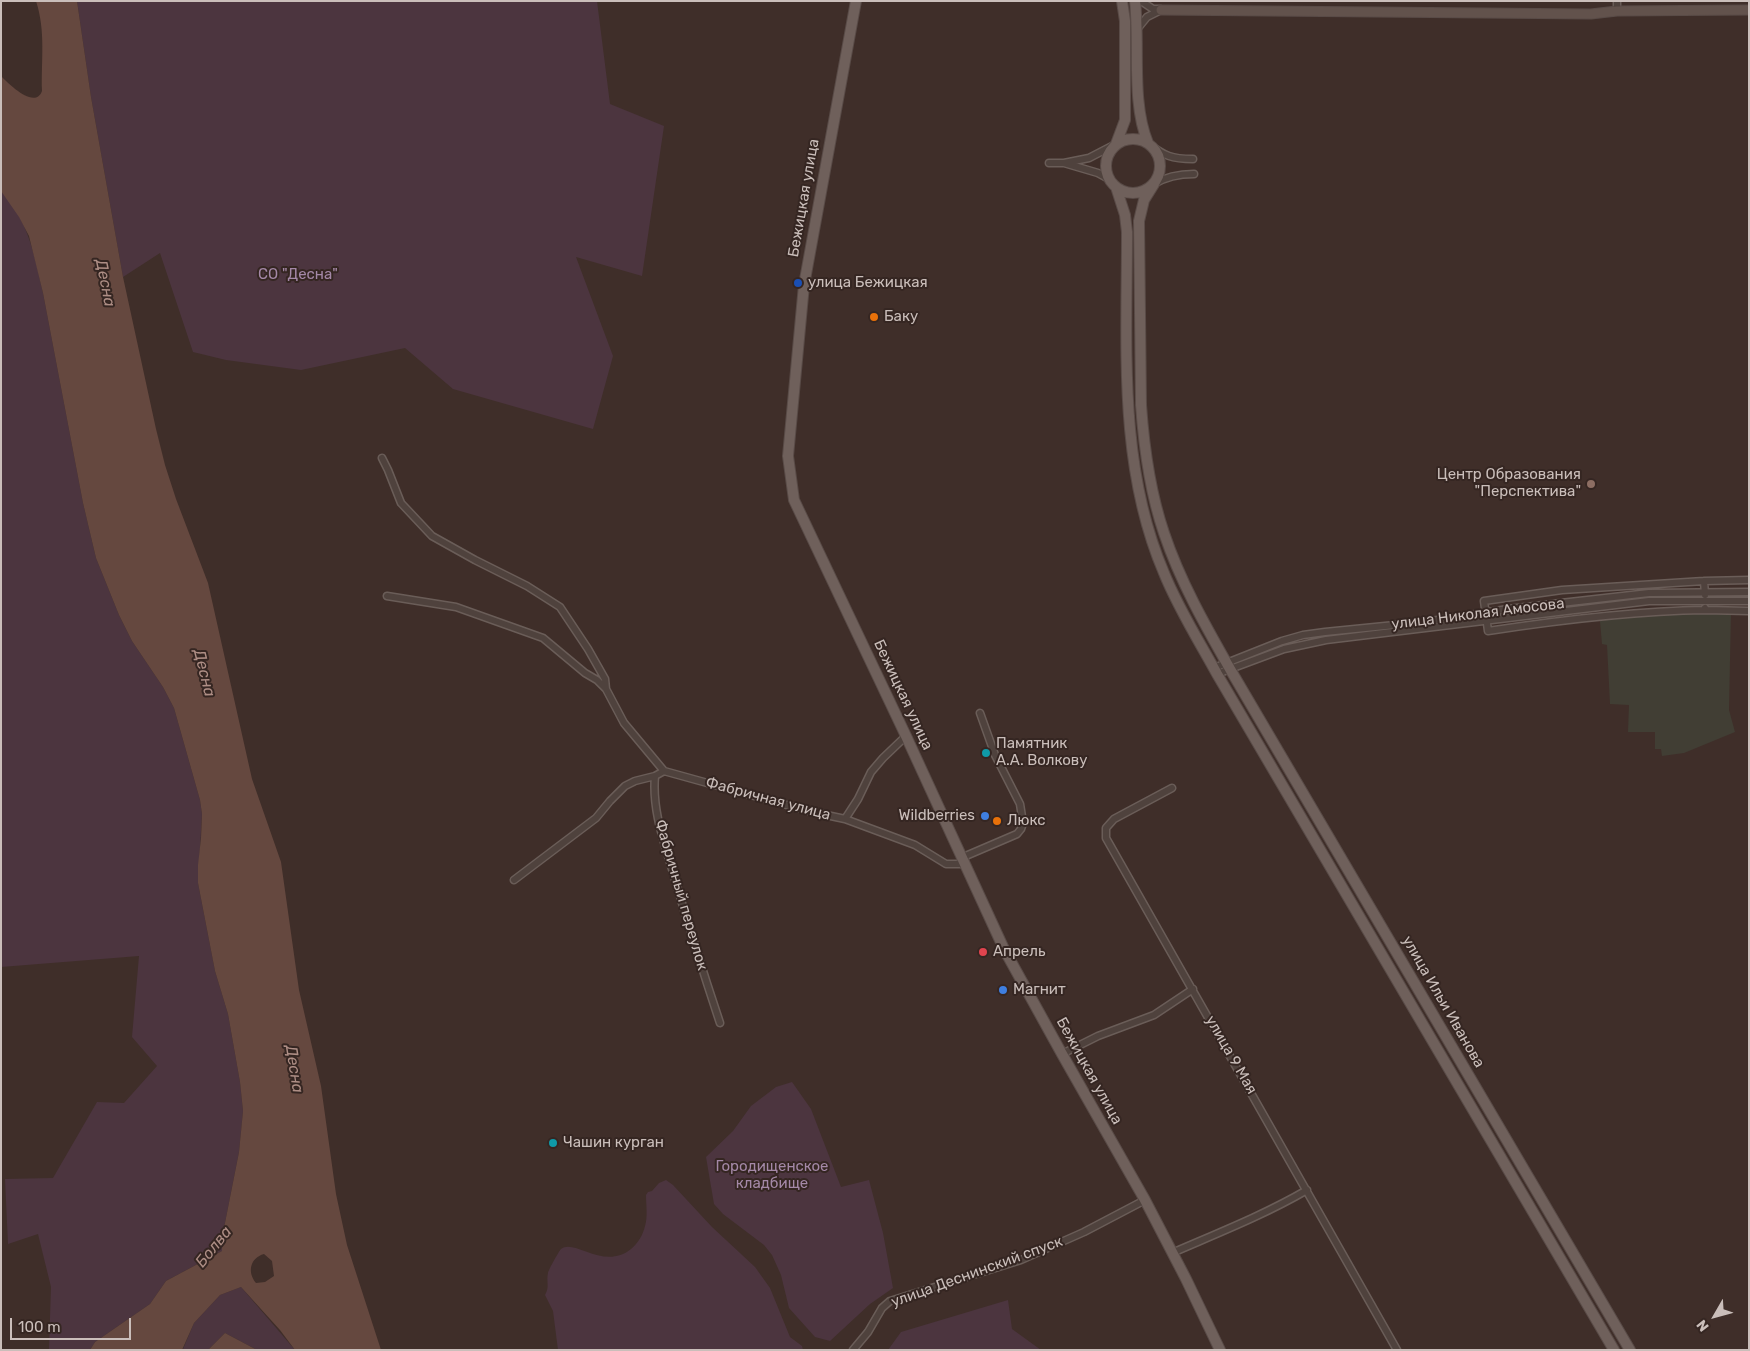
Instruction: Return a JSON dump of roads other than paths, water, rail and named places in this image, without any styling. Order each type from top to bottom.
[{"type":"main road","name":"Бежицкая улица","points":[[856,1],[804,285],[788,456],[794,500],[1004,949],[1145,1200],[1220,1350]]},
{"type":"main road","points":[[1116,144],[1132,138],[1140,139],[1155,149],[1159,157],[1159,176],[1148,189],[1132,193],[1123,192],[1112,183],[1105,164],[1107,156],[1116,144],[1125,120],[1122,1]]},
{"type":"main road","points":[[1135,1],[1141,124],[1148,143]]},
{"type":"main road","name":"улица Ильи Иванова","points":[[1112,183],[1125,215],[1127,232],[1127,374],[1130,436],[1134,466],[1150,536],[1164,573],[1183,613],[1216,671],[1614,1350]]},
{"type":"main road","name":"улица Ильи Иванова","points":[[1154,184],[1144,200],[1139,221],[1140,373],[1143,434],[1163,532],[1176,567],[1228,666],[1630,1350]]},
{"type":"street","points":[[1141,1],[1153,9],[1162,10],[1591,14],[1617,6],[1749,10]]},
{"type":"street","points":[[1137,29],[1147,17],[1162,10]]},
{"type":"street","points":[[1148,143],[1167,156],[1178,159],[1193,159]]},
{"type":"street","points":[[1048,163],[1064,163],[1089,158],[1116,144]]},
{"type":"street","points":[[1064,163],[1098,173],[1112,183]]},
{"type":"street","points":[[1154,184],[1168,176],[1194,174]]},
{"type":"street","points":[[382,458],[401,504],[432,536],[474,560],[527,586],[560,607],[588,648],[605,679],[606,688],[624,723],[664,771],[625,786],[596,818],[514,880]]},
{"type":"street","points":[[1749,580],[1562,590],[1484,601],[1488,631],[1632,613],[1706,610],[1749,611]]},
{"type":"street","points":[[1704,581],[1706,610]]},
{"type":"street","name":"улица Николая Амосова","points":[[1216,671],[1282,641],[1303,635],[1425,622],[1649,593],[1749,592]]},
{"type":"street","points":[[387,596],[456,607],[543,638],[606,688]]},
{"type":"street","name":"улица Николая Амосова","points":[[1228,666],[1305,644],[1650,600],[1749,601]]},
{"type":"street","points":[[963,861],[1017,834],[1022,829],[1023,823],[1020,804],[995,755],[980,713]]},
{"type":"street","points":[[845,819],[858,799],[871,772],[906,736]]},
{"type":"street","name":"Фабричная улица","points":[[664,771],[812,812],[845,819],[915,845],[946,864],[963,861]]},
{"type":"street","name":"Фабричный переулок","points":[[655,776],[654,790],[658,818],[690,932],[720,1023]]},
{"type":"street","name":"улица 9 Мая","points":[[1172,788],[1114,819],[1106,828],[1106,838],[1398,1350]]},
{"type":"street","points":[[1062,1054],[1098,1036],[1154,1015],[1193,989]]},
{"type":"street","points":[[1172,1253],[1285,1203],[1307,1190]]},
{"type":"street","name":"улица Деснинский спуск","points":[[853,1350],[868,1332],[882,1308],[890,1301],[1020,1260],[1084,1232],[1145,1200]]},
{"type":"water","name":"Десна","points":[[36,1],[77,1],[91,97],[123,277],[156,429],[176,499],[208,583],[252,779],[281,862],[299,990],[321,1086],[336,1194],[347,1245],[381,1350],[295,1350],[280,1330],[241,1287],[220,1295],[194,1323],[182,1350],[90,1350],[95,1342],[150,1304],[166,1281],[222,1251],[222,1238],[239,1152],[243,1111],[228,1014],[215,971],[198,883],[202,814],[200,800],[174,708],[163,687],[132,641],[119,615],[96,558],[83,503],[43,293],[29,236],[19,217],[1,191],[1,76],[28,97],[34,98],[39,96],[42,91],[42,35]],"holes":[[[264,1254],[272,1261],[274,1276],[265,1282],[256,1283],[251,1274],[253,1262]]]},
{"type":"water","points":[[225,1333],[257,1350],[208,1350]]},
{"type":"place","name":"улица Бежицкая","points":[[798,283]]},
{"type":"place","name":"Баку","points":[[874,317]]},
{"type":"place","name":"Центр Образования \"Перспектива\"","points":[[1591,484]]},
{"type":"place","name":"Памятник А.А. Волкову","points":[[986,753]]},
{"type":"place","name":"Wildberries","points":[[985,816]]},
{"type":"place","name":"Люкс","points":[[997,821]]},
{"type":"place","name":"Апрель","points":[[983,952]]},
{"type":"place","name":"Магнит","points":[[1003,990]]},
{"type":"place","name":"Чашин курган","points":[[553,1143]]},
{"type":"park label","name":"СО \"Десна\"","points":[[298,275]]},
{"type":"park label","name":"Городищенское кладбище","points":[[772,1176]]},
{"type":"water label","name":"Болва","points":[[214,1247]]}]
